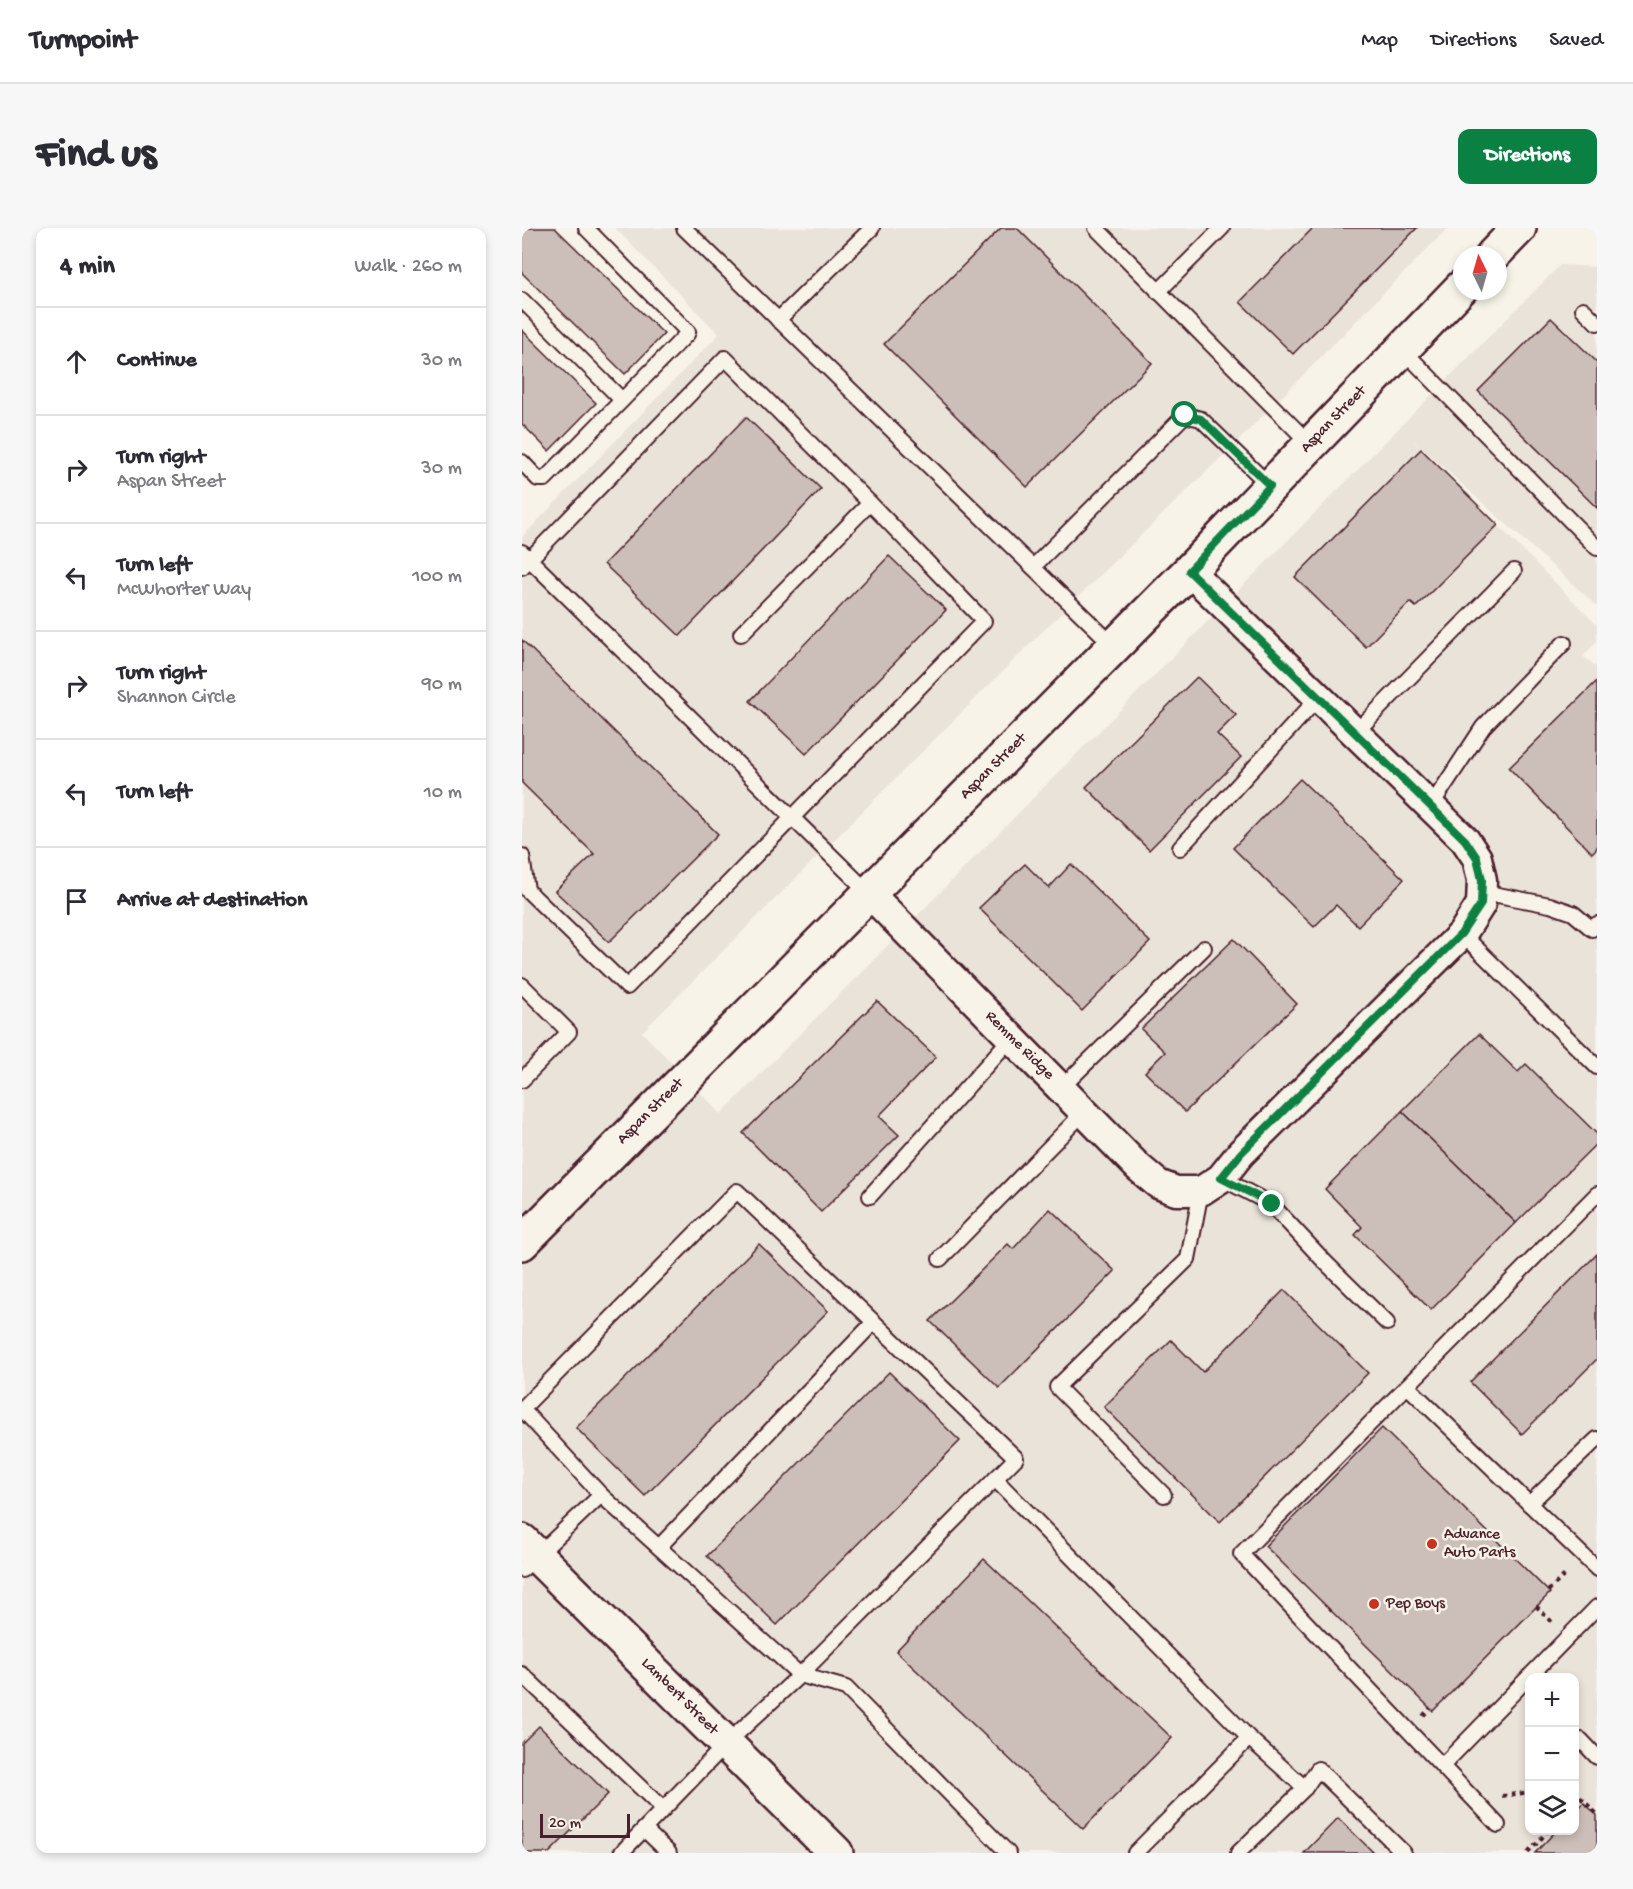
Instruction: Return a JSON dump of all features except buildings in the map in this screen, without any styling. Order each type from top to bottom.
[{"type":"street","points":[[1502,246],[1519,228]]},
{"type":"street","name":"Aspan Street","points":[[522,1243],[1189,571],[1453,296]]},
{"type":"street","points":[[1189,571],[1465,840],[1477,858],[1482,886],[1481,904],[1461,934],[1241,1153],[1199,1187]]},
{"type":"street","name":"Remme Ridge","points":[[868,892],[1158,1184],[1199,1187]]},
{"type":"street","name":"Lambert Street","points":[[527,1555],[726,1744],[836,1853]]},
{"type":"lane","points":[[522,462],[538,478],[544,479],[688,332],[586,228]]},
{"type":"lane","points":[[684,228],[1114,646]]},
{"type":"lane","points":[[778,320],[872,228]]},
{"type":"lane","points":[[1096,228],[1310,444]]},
{"type":"lane","points":[[1158,292],[1222,228]]},
{"type":"lane","points":[[522,300],[622,400]]},
{"type":"lane","points":[[1583,309],[1597,323]]},
{"type":"lane","points":[[1402,349],[1597,548]]},
{"type":"lane","points":[[522,856],[527,890],[627,987],[792,818],[984,621],[725,358],[524,559],[792,818],[868,892]]},
{"type":"lane","points":[[1033,567],[1185,415],[1201,419],[1270,486]]},
{"type":"lane","points":[[741,634],[870,503]]},
{"type":"lane","points":[[1355,733],[1514,571]]},
{"type":"lane","points":[[1431,807],[1483,727],[1564,643]]},
{"type":"lane","points":[[1180,848],[1319,698]]},
{"type":"lane","points":[[1482,886],[1573,913],[1592,929],[1597,924]]},
{"type":"lane","points":[[1461,934],[1597,1066]]},
{"type":"lane","points":[[1061,1088],[1204,948]]},
{"type":"lane","points":[[522,985],[569,1032],[522,1080]]},
{"type":"lane","points":[[870,1196],[1011,1038]]},
{"type":"lane","points":[[940,1259],[1084,1112]]},
{"type":"lane","points":[[1164,1495],[1057,1387],[1188,1259],[1199,1187],[1272,1204],[1325,1262],[1387,1323]]},
{"type":"lane","points":[[621,1853],[726,1744],[801,1675],[1016,1458],[737,1191],[522,1409],[601,1495],[801,1675],[846,1688],[1008,1853]]},
{"type":"lane","points":[[1497,1825],[1241,1554],[1597,1194]]},
{"type":"lane","points":[[659,1547],[874,1322]]},
{"type":"lane","points":[[1407,1386],[1597,1569]]},
{"type":"lane","points":[[1529,1504],[1597,1439]]},
{"type":"lane","points":[[994,1479],[1249,1738],[1305,1788]]},
{"type":"lane","points":[[527,1555],[601,1495]]},
{"type":"lane","points":[[1442,1766],[1597,1607]]},
{"type":"lane","points":[[523,1678],[663,1809]]},
{"type":"lane","points":[[1135,1853],[1249,1738]]},
{"type":"lane","points":[[1581,1740],[1597,1756]]},
{"type":"lane","points":[[1238,1853],[1305,1788],[1318,1769],[1404,1853]]},
{"type":"lane","points":[[644,1829],[669,1853]]},
{"type":"path","points":[[1548,1592],[1566,1573]]},
{"type":"path","points":[[1494,1789],[1502,1796],[1525,1793]]},
{"type":"path","points":[[1579,1800],[1581,1798],[1597,1814]]},
{"type":"path","points":[[1528,1853],[1545,1835]]},
{"type":"shaded area","points":[[615,228],[1448,228],[1243,436],[1044,630],[642,1032],[721,1114],[1560,265],[1597,267],[1597,606],[1412,439],[1597,625],[1597,641],[1583,656],[1597,667],[1597,1853],[522,1853],[522,537],[719,334]]},
{"type":"place","name":"Advance Auto Parts","points":[[1432,1544]]},
{"type":"place","name":"Pep Boys","points":[[1374,1604]]},
{"type":"route","points":[[1185,415],[1201,419],[1270,486],[1189,571],[1465,840],[1477,858],[1482,880],[1481,904],[1461,934],[1241,1153],[1221,1178],[1272,1204]]}]
